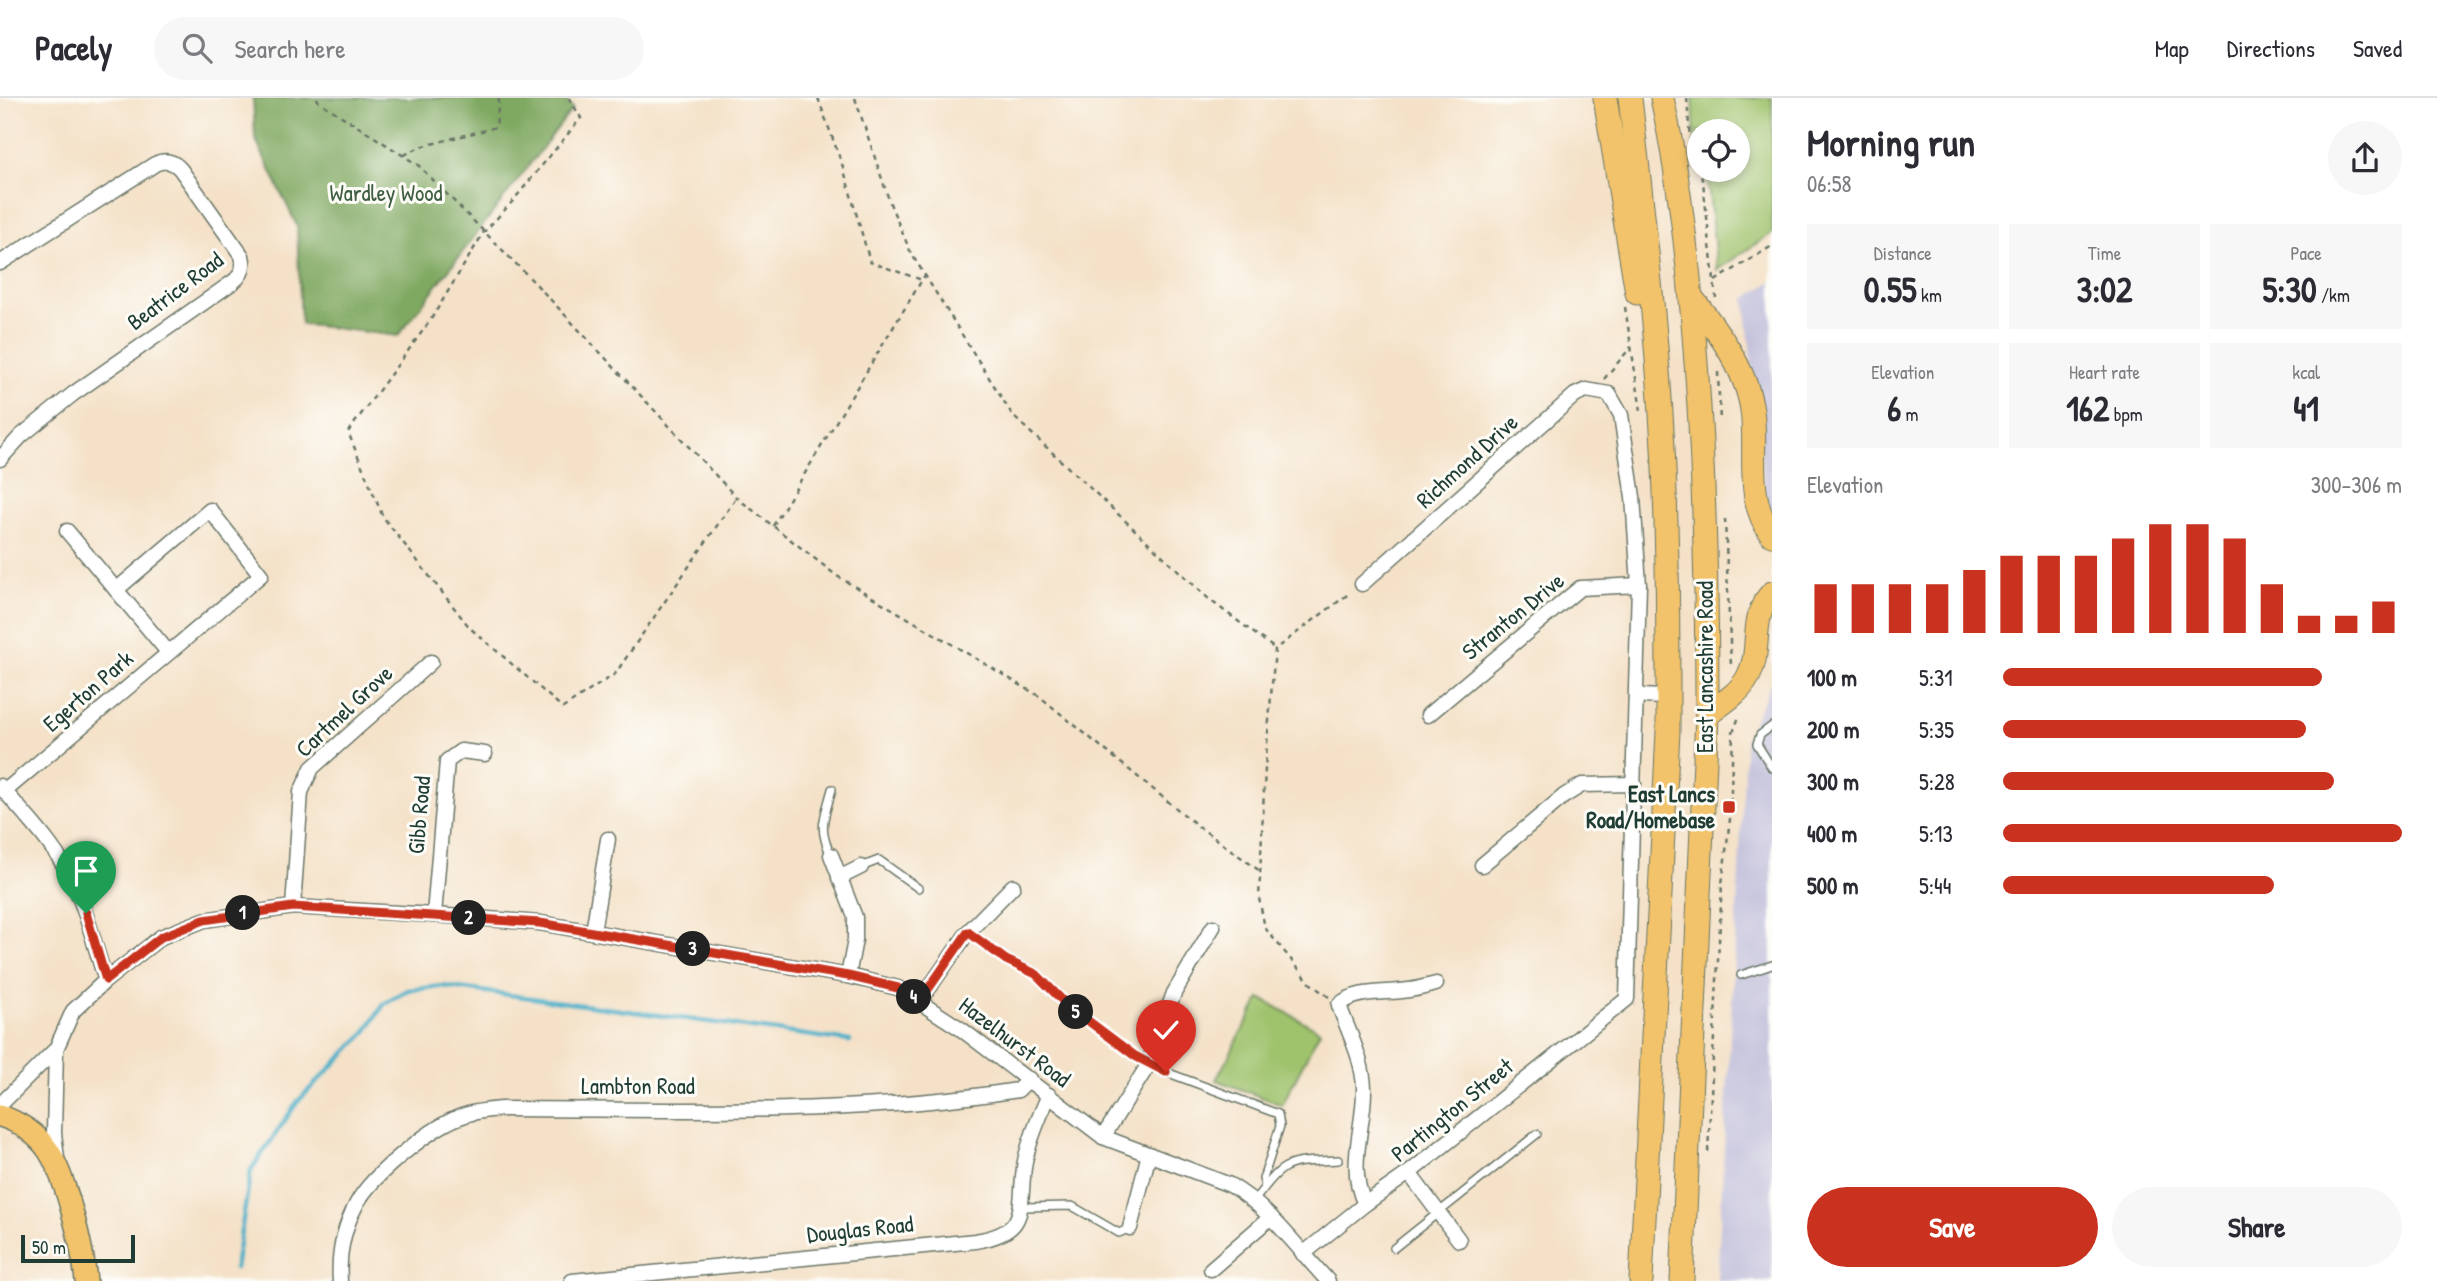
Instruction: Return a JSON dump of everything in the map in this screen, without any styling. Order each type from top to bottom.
[{"type":"highway","points":[[1605,98],[1663,448]]},
{"type":"highway","name":"East Lancashire Road","points":[[1630,98],[1651,285],[1663,448],[1668,696],[1641,1281]]},
{"type":"highway","name":"East Lancashire Road","points":[[1663,98],[1692,298],[1705,532],[1707,715],[1682,1281]]},
{"type":"highway","points":[[1692,298],[1714,327],[1746,388],[1752,410],[1756,504],[1763,523],[1772,535]]},
{"type":"highway","points":[[1707,715],[1734,694],[1749,676],[1755,654],[1758,617],[1764,602],[1772,593]]},
{"type":"main road","points":[[0,1116],[13,1119],[47,1148],[58,1170],[83,1256],[86,1281]]},
{"type":"street","name":"Beatrice Road","points":[[0,263],[155,164],[164,161],[177,166],[243,261],[242,271],[233,282],[73,394],[2,453]]},
{"type":"street","name":"Richmond Drive","points":[[1363,584],[1575,395],[1586,390],[1601,393]]},
{"type":"street","points":[[1482,865],[1564,796],[1582,785],[1634,784],[1639,585],[1633,497],[1621,415],[1601,393]]},
{"type":"street","name":"Egerton Park","points":[[2,789],[261,575],[210,510],[116,590]]},
{"type":"street","name":"Egerton Park","points":[[67,531],[168,652]]},
{"type":"street","name":"Stranton Drive","points":[[1428,716],[1580,588],[1639,585]]},
{"type":"street","name":"Cartmel Grove","points":[[293,907],[301,792],[307,775],[413,670],[431,662]]},
{"type":"street","name":"East Lancashire Road","points":[[1637,696],[1668,696]]},
{"type":"street","name":"Gibb Road","points":[[434,915],[447,761],[461,751],[485,754]]},
{"type":"street","name":"Partington Street","points":[[1303,1254],[1365,1204],[1409,1174],[1627,999],[1634,784]]},
{"type":"street","points":[[2,789],[70,876],[86,913],[106,980]]},
{"type":"street","points":[[593,932],[608,839]]},
{"type":"street","points":[[831,855],[855,917],[855,940],[848,976]]},
{"type":"street","points":[[839,878],[861,867]]},
{"type":"street","points":[[920,1001],[968,932],[1013,886]]},
{"type":"street","name":"Hazelhurst Road","points":[[0,1105],[56,1049],[73,1011],[106,980],[161,937],[204,920],[293,907],[540,923],[848,976],[898,988],[1029,1079],[1103,1137],[1230,1185],[1254,1200],[1328,1281]]},
{"type":"street","points":[[1103,1137],[1148,1063],[1174,993],[1213,927]]},
{"type":"street","points":[[1365,1204],[1359,1191],[1357,1169],[1364,1088],[1355,1046],[1339,1005],[1355,995],[1407,997],[1436,984]]},
{"type":"street","name":"Hazelhurst Road","points":[[56,1049],[54,1133],[58,1170]]},
{"type":"street","name":"Lambton Road","points":[[340,1281],[343,1238],[358,1199],[410,1149],[444,1124],[464,1115],[502,1109],[883,1105],[1018,1090],[1029,1079]]},
{"type":"street","points":[[1022,1207],[1025,1162],[1035,1126],[1049,1095]]},
{"type":"street","points":[[1130,1227],[1149,1154]]},
{"type":"street","points":[[1409,1174],[1459,1240]]},
{"type":"street","name":"Douglas Road","points":[[572,1281],[975,1241],[1008,1231],[1022,1207]]},
{"type":"street","points":[[1211,1269],[1271,1217]]},
{"type":"lane","points":[[1772,726],[1760,735],[1757,744],[1772,768]]},
{"type":"lane","points":[[831,855],[824,839],[823,826],[832,789]]},
{"type":"lane","points":[[861,867],[879,860],[918,888]]},
{"type":"lane","points":[[968,932],[1006,960],[1036,974],[1067,1005],[1135,1056],[1166,1072],[1278,1114],[1280,1126],[1263,1179],[1265,1185]]},
{"type":"lane","points":[[1741,975],[1772,965]]},
{"type":"lane","points":[[1394,1248],[1537,1134]]},
{"type":"lane","points":[[1254,1200],[1282,1167],[1293,1163],[1338,1160]]},
{"type":"lane","points":[[1022,1207],[1072,1206],[1119,1233],[1130,1227]]},
{"type":"path","points":[[317,98],[418,165],[736,497],[836,576],[1038,696],[1198,825],[1260,871]]},
{"type":"path","points":[[403,155],[420,147],[496,127],[499,98]]},
{"type":"path","points":[[569,98],[581,118],[484,232],[430,321],[348,432],[383,517],[470,628],[563,708],[615,674],[736,497]]},
{"type":"path","points":[[818,98],[843,167],[870,261],[922,280]]},
{"type":"path","points":[[855,98],[891,206],[911,253],[1013,416],[1210,600],[1275,649]]},
{"type":"path","points":[[1687,98],[1690,146],[1703,182],[1714,282],[1772,246]]},
{"type":"path","points":[[773,526],[925,275]]},
{"type":"path","points":[[1601,393],[1631,347]]},
{"type":"path","points":[[1339,1005],[1311,984],[1265,928],[1259,898],[1265,768],[1275,649],[1363,584]]},
{"type":"path","points":[[1708,1159],[1733,732],[1735,723],[1743,712]]},
{"type":"shaded area","points":[[1772,281],[1772,558],[1745,299]]},
{"type":"shaded area","points":[[1772,682],[1772,1281],[1717,1281],[1746,738]]},
{"type":"green space","name":"Wardley Wood","points":[[253,98],[563,98],[573,108],[398,336],[301,324],[297,226],[255,138]]},
{"type":"green space","points":[[1693,98],[1772,98],[1772,233],[1717,270],[1707,182],[1750,182],[1750,119],[1694,119]]},
{"type":"green space","points":[[1260,998],[1320,1031],[1282,1105],[1216,1080]]},
{"type":"waterway","points":[[235,1268],[251,1170],[298,1101],[365,1033],[384,1004],[408,990],[443,986],[850,1041]]},
{"type":"place","name":"East Lancs Road/Homebase","points":[[1729,807]]},
{"type":"route","points":[[86,913],[106,980],[161,937],[204,920],[293,907],[540,923],[848,976],[898,988],[920,1001],[968,932],[1006,960],[1036,974],[1067,1005],[1135,1056],[1166,1072]]}]
